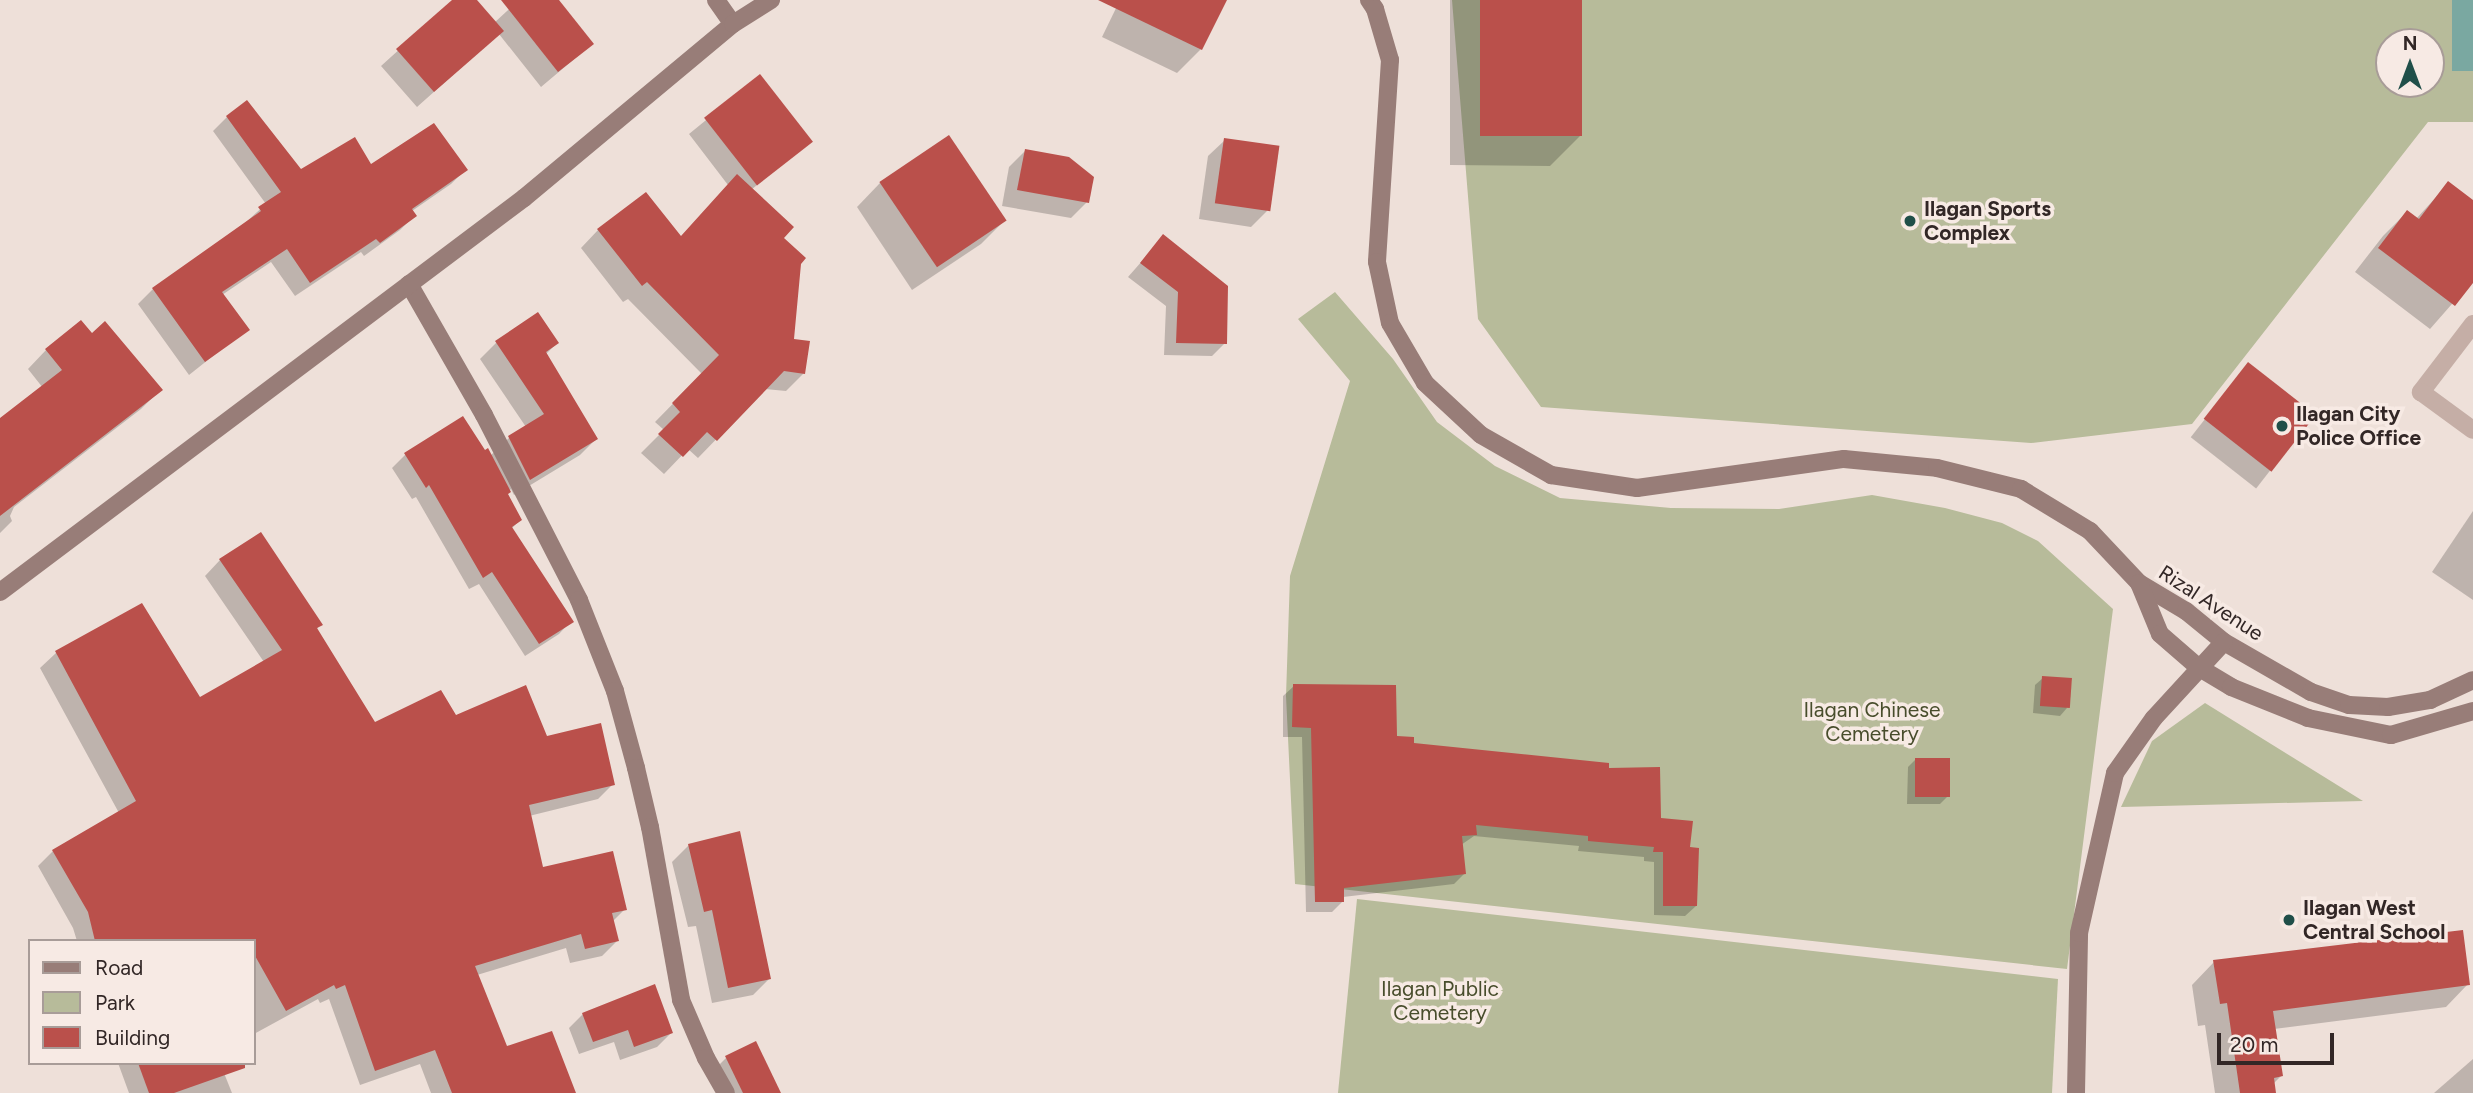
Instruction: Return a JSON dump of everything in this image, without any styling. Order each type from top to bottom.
[{"type":"main road","points":[[716,0],[733,24]]},
{"type":"main road","points":[[0,592],[524,198],[733,24],[771,0]]},
{"type":"main road","points":[[1369,0],[1375,9],[1390,60],[1377,262],[1390,323],[1425,383],[1481,435],[1551,475],[1637,488],[1844,458],[1937,468],[2021,489],[2090,531],[2138,583]]},
{"type":"main road","points":[[410,284],[484,415],[579,600],[615,691],[650,827],[681,1000],[706,1058],[726,1093]]},
{"type":"main road","name":"Rizal Avenue","points":[[2138,583],[2186,611],[2224,642],[2311,692],[2349,705],[2388,707],[2430,699],[2473,680]]},
{"type":"main road","name":"Rizal Avenue","points":[[2138,583],[2160,634],[2198,667],[2231,687],[2308,718],[2391,735],[2473,712]]},
{"type":"main road","points":[[2076,1093],[2079,933],[2115,773],[2154,718],[2198,667],[2224,642]]},
{"type":"lane","points":[[2473,324],[2421,391],[2473,430]]},
{"type":"green space","name":"Ilagan Sports Complex","points":[[1452,0],[2473,0],[2473,122],[2428,122],[2192,424],[2031,443],[1541,407],[1478,319]]},
{"type":"green space","name":"Ilagan Chinese Cemetery","points":[[1335,292],[1393,359],[1437,422],[1495,466],[1560,498],[1671,508],[1779,509],[1872,495],[1945,508],[2002,523],[2038,541],[2113,609],[2067,969],[1295,884],[1286,696],[1290,576],[1350,381],[1298,319]]},
{"type":"green space","points":[[2205,703],[2363,801],[2121,807],[2152,741]]},
{"type":"green space","name":"Ilagan Public Cemetery","points":[[1357,899],[2058,979],[2052,1093],[1338,1093]]},
{"type":"water","points":[[2452,0],[2473,0],[2473,71],[2452,71]]},
{"type":"building","points":[[452,0],[477,0],[504,31],[434,92],[396,49]]},
{"type":"building","points":[[501,0],[559,0],[594,44],[558,72]]},
{"type":"building","points":[[1098,0],[1227,0],[1202,50]]},
{"type":"building","points":[[1480,0],[1582,0],[1582,136],[1480,136]]},
{"type":"building","points":[[760,74],[813,142],[757,185],[704,118]]},
{"type":"building","points":[[247,100],[301,169],[355,137],[371,164],[434,123],[468,170],[412,209],[417,216],[380,243],[376,239],[310,283],[287,249],[222,292],[250,330],[205,362],[152,288],[261,211],[258,207],[281,192],[226,116]]},
{"type":"building","points":[[949,135],[1007,220],[937,267],[879,182]]},
{"type":"building","points":[[1224,138],[1279,146],[1270,211],[1215,203]]},
{"type":"building","points":[[1025,149],[1069,157],[1094,177],[1089,203],[1017,190]]},
{"type":"building","points":[[737,174],[794,227],[784,238],[806,258],[801,264],[794,339],[810,341],[805,374],[784,371],[717,441],[707,432],[683,457],[658,434],[680,412],[672,403],[719,355],[647,282],[642,286],[597,229],[646,192],[681,236]]},
{"type":"building","points":[[2448,181],[2473,200],[2473,283],[2455,306],[2378,248],[2407,210],[2419,219]]},
{"type":"building","points":[[1163,234],[1228,286],[1227,344],[1176,343],[1178,292],[1140,263]]},
{"type":"building","points":[[538,312],[559,343],[546,352],[598,439],[530,480],[508,436],[544,414],[495,341]]},
{"type":"building","points":[[81,320],[92,333],[105,321],[163,390],[0,516],[0,418],[62,370],[45,349]]},
{"type":"building","points":[[2248,362],[2316,415],[2271,472],[2204,419]]},
{"type":"building","points":[[463,416],[485,450],[488,448],[511,492],[508,494],[522,520],[512,527],[574,622],[539,644],[492,572],[483,578],[429,485],[426,488],[404,453]]},
{"type":"building","points":[[261,532],[323,625],[317,628],[375,722],[441,690],[456,715],[526,685],[547,736],[601,723],[615,785],[529,805],[543,867],[613,851],[627,910],[612,913],[619,941],[585,949],[581,934],[475,966],[507,1046],[552,1031],[576,1093],[452,1093],[435,1050],[375,1071],[345,985],[336,989],[334,985],[286,1011],[256,958],[256,939],[95,939],[88,912],[52,850],[136,801],[55,651],[142,603],[200,697],[282,650],[219,559]]},
{"type":"building","points":[[2042,676],[2072,678],[2070,708],[2040,706]]},
{"type":"building","points":[[1293,684],[1396,685],[1397,736],[1414,737],[1414,743],[1609,763],[1609,768],[1660,767],[1661,818],[1693,821],[1690,847],[1699,848],[1697,906],[1663,906],[1663,852],[1653,852],[1654,847],[1588,841],[1588,836],[1476,825],[1477,835],[1462,836],[1466,874],[1344,888],[1344,902],[1315,902],[1311,728],[1292,727]]},
{"type":"building","points":[[1915,758],[1950,758],[1950,797],[1915,797]]},
{"type":"building","points":[[740,831],[771,979],[728,988],[712,910],[704,912],[688,844]]},
{"type":"building","points":[[2463,930],[2470,985],[2273,1011],[2283,1076],[2274,1078],[2276,1093],[2240,1093],[2227,1003],[2220,1004],[2213,960]]},
{"type":"building","points":[[655,984],[673,1033],[634,1047],[628,1030],[593,1042],[582,1013]]},
{"type":"building","points":[[756,1041],[781,1093],[743,1093],[725,1056]]},
{"type":"building","points":[[139,1065],[245,1065],[245,1068],[174,1093],[149,1093]]},
{"type":"place","name":"Ilagan Sports Complex","points":[[1910,221]]},
{"type":"place","name":"Ilagan City Police Office","points":[[2282,426]]},
{"type":"place","name":"Ilagan West Central School","points":[[2289,920]]}]
